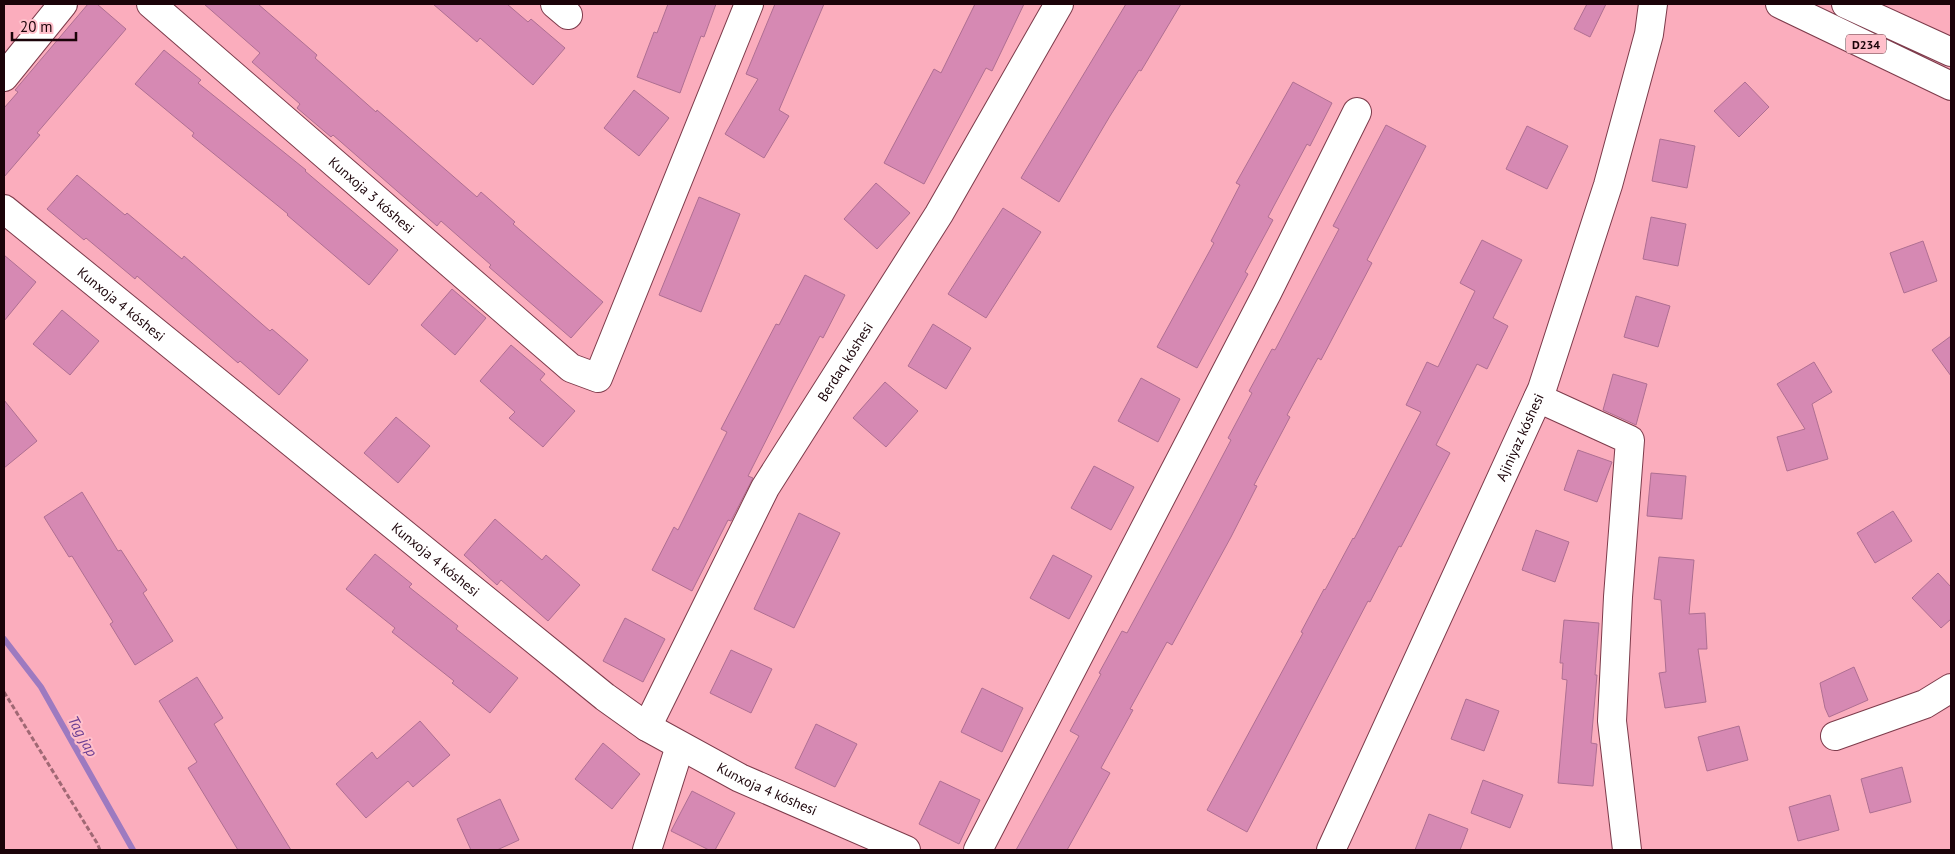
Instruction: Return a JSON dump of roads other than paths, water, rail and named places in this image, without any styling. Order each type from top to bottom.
[{"type":"street","points":[[4,77],[63,4]]},
{"type":"street","name":"Kunxoja 3 kóshesi","points":[[150,4],[571,368],[598,378],[749,4]]},
{"type":"street","name":"Berdaq kóshesi","points":[[647,726],[765,488],[939,214],[1059,4]]},
{"type":"street","name":"Ajiniyaz kóshesi","points":[[1331,850],[1538,398],[1608,185],[1650,34],[1653,4]]},
{"type":"street","name":"D234","points":[[1780,4],[1951,86]]},
{"type":"street","name":"D234","points":[[1846,4],[1951,52]]},
{"type":"street","points":[[978,850],[1263,302],[1357,112]]},
{"type":"street","name":"Kunxoja 4 kóshesi","points":[[4,209],[604,697],[680,746],[740,778],[906,850]]},
{"type":"street","points":[[1538,398],[1630,440],[1618,597],[1612,721],[1627,850]]},
{"type":"street","points":[[1835,736],[1925,704],[1951,688]]},
{"type":"street","points":[[647,850],[680,746]]},
{"type":"waterway","name":"Tag jap","points":[[4,639],[41,687],[133,850]]}]
